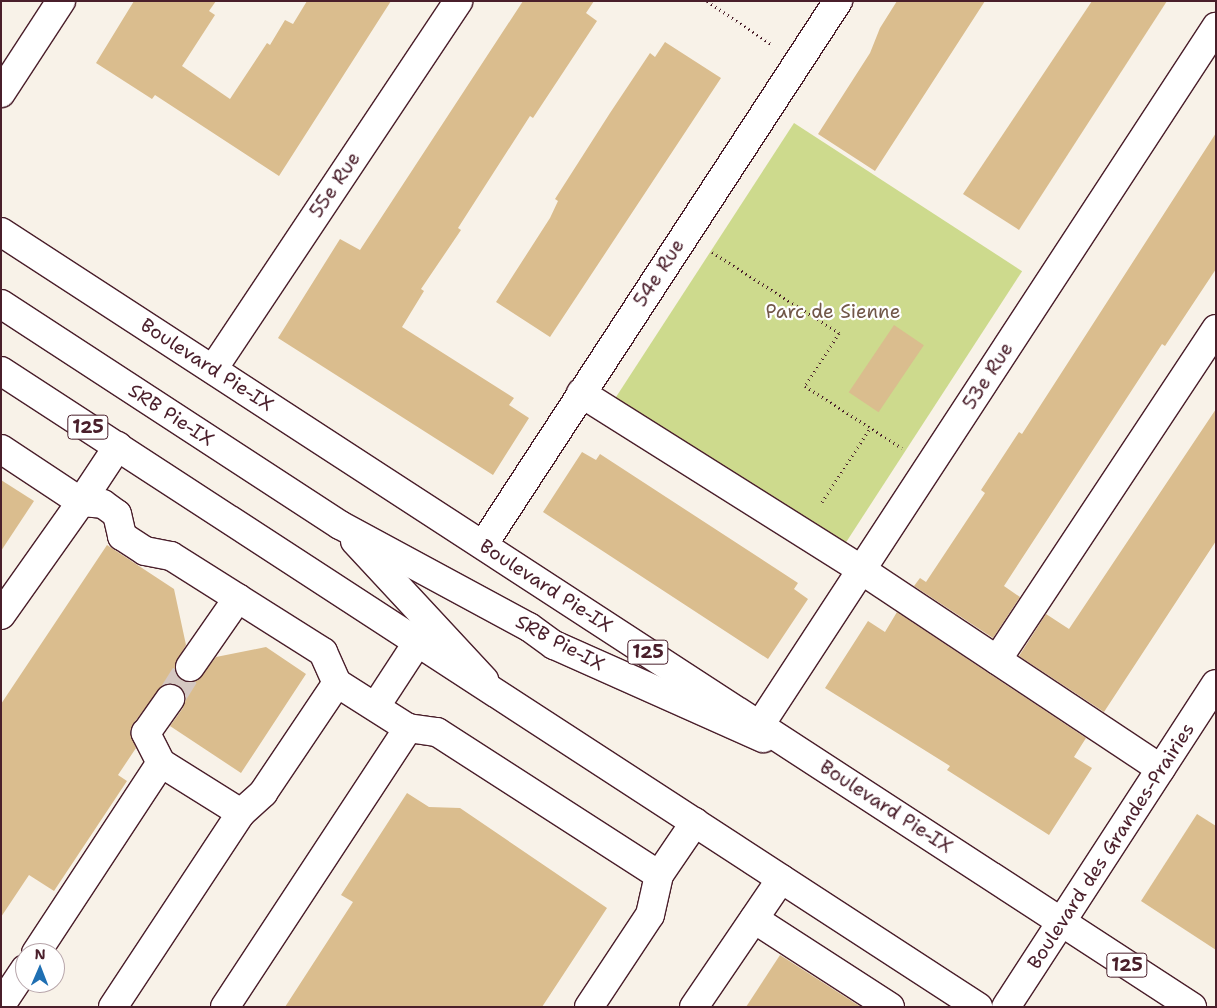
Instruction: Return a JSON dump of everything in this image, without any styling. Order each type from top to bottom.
[{"type":"main road","points":[[1,93],[62,1]]},
{"type":"main road","name":"55e Rue","points":[[213,369],[458,1]]},
{"type":"main road","name":"54e Rue","points":[[483,545],[684,234],[838,1]]},
{"type":"main road","name":"53e Rue","points":[[760,725],[860,569],[1216,27]]},
{"type":"main road","name":"Boulevard Pie-IX","points":[[1,232],[1192,1007]]},
{"type":"main road","name":"SRB Pie-IX","points":[[1,304],[340,525],[529,627],[554,645],[813,760]]},
{"type":"main road","points":[[997,660],[1216,330]]},
{"type":"main road","name":"125","points":[[1,371],[419,640],[978,1007]]},
{"type":"main road","points":[[581,393],[860,569],[1161,769]]},
{"type":"main road","points":[[1,615],[118,446]]},
{"type":"main road","points":[[1,449],[81,502],[103,504],[117,514],[122,536],[145,551],[171,556],[323,652],[337,683],[408,728],[437,732],[659,875]]},
{"type":"main road","name":"SRB Pie-IX","points":[[340,525],[490,687]]},
{"type":"main road","points":[[190,667],[238,598]]},
{"type":"main road","points":[[376,706],[419,640]]},
{"type":"main road","points":[[113,1007],[241,813],[263,793],[337,683]]},
{"type":"main road","name":"Boulevard des Grandes-Prairies","points":[[1006,1007],[1216,684]]},
{"type":"main road","points":[[170,699],[146,733],[161,763],[241,813]]},
{"type":"main road","points":[[225,1007],[408,728]]},
{"type":"main road","points":[[43,943],[161,763]]},
{"type":"main road","points":[[589,1007],[650,915],[659,875],[695,822]]},
{"type":"main road","points":[[694,1007],[781,878]]},
{"type":"main road","points":[[754,919],[890,1007]]},
{"type":"main road","points":[[1,1005],[15,984]]},
{"type":"path","points":[[707,1],[797,63]]},
{"type":"path","points":[[684,234],[839,333],[805,386],[929,466]]},
{"type":"path","points":[[822,502],[870,428]]},
{"type":"green space","name":"Parc de Sienne","points":[[794,123],[1022,271],[841,550],[613,402]]},
{"type":"building","points":[[134,1],[216,1],[209,11],[215,15],[182,66],[230,99],[267,43],[270,45],[285,20],[293,24],[307,1],[391,1],[279,176],[155,95],[152,99],[96,63]]},
{"type":"building","points":[[523,1],[594,1],[586,13],[597,21],[533,118],[530,116],[458,228],[461,230],[421,289],[424,291],[402,327],[514,398],[509,405],[529,418],[493,475],[278,338],[340,239],[360,250]]},
{"type":"building","points":[[897,1],[985,1],[875,171],[818,134],[870,53],[880,28]]},
{"type":"building","points":[[1092,1],[1167,1],[1019,230],[963,194]]},
{"type":"building","points":[[665,42],[721,78],[550,337],[496,302],[550,218],[558,201],[555,199],[610,113],[650,53],[655,57]]},
{"type":"building","points":[[1216,133],[1216,269],[1165,346],[1162,344],[1004,586],[1020,597],[993,638],[914,586],[920,578],[926,582],[985,493],[981,490],[1019,432],[1022,434]]},
{"type":"building","points":[[894,325],[924,345],[879,412],[849,392]]},
{"type":"building","points":[[1216,409],[1216,541],[1104,712],[1019,656],[1046,614],[1069,629]]},
{"type":"building","points":[[582,452],[596,460],[600,454],[798,583],[794,589],[808,599],[768,659],[543,512]]},
{"type":"building","points":[[1,480],[34,501],[1,551]]},
{"type":"building","points":[[107,545],[174,589],[186,645],[175,665],[182,680],[197,681],[216,657],[266,647],[306,674],[241,773],[170,726],[183,708],[184,693],[172,684],[163,685],[133,724],[130,732],[136,748],[118,775],[127,781],[54,891],[29,875],[1,917],[1,704]]},
{"type":"building","points":[[897,612],[1086,738],[1074,757],[1092,768],[1049,835],[947,770],[950,766],[825,688],[868,621],[885,632]]},
{"type":"building","points":[[407,793],[429,807],[460,808],[607,908],[542,1007],[285,1007],[353,902],[341,895]]},
{"type":"building","points":[[1197,814],[1216,826],[1216,950],[1141,901]]},
{"type":"building","points":[[780,955],[861,1007],[746,1007]]},
{"type":"tunnel","points":[[170,699],[190,667]]}]
